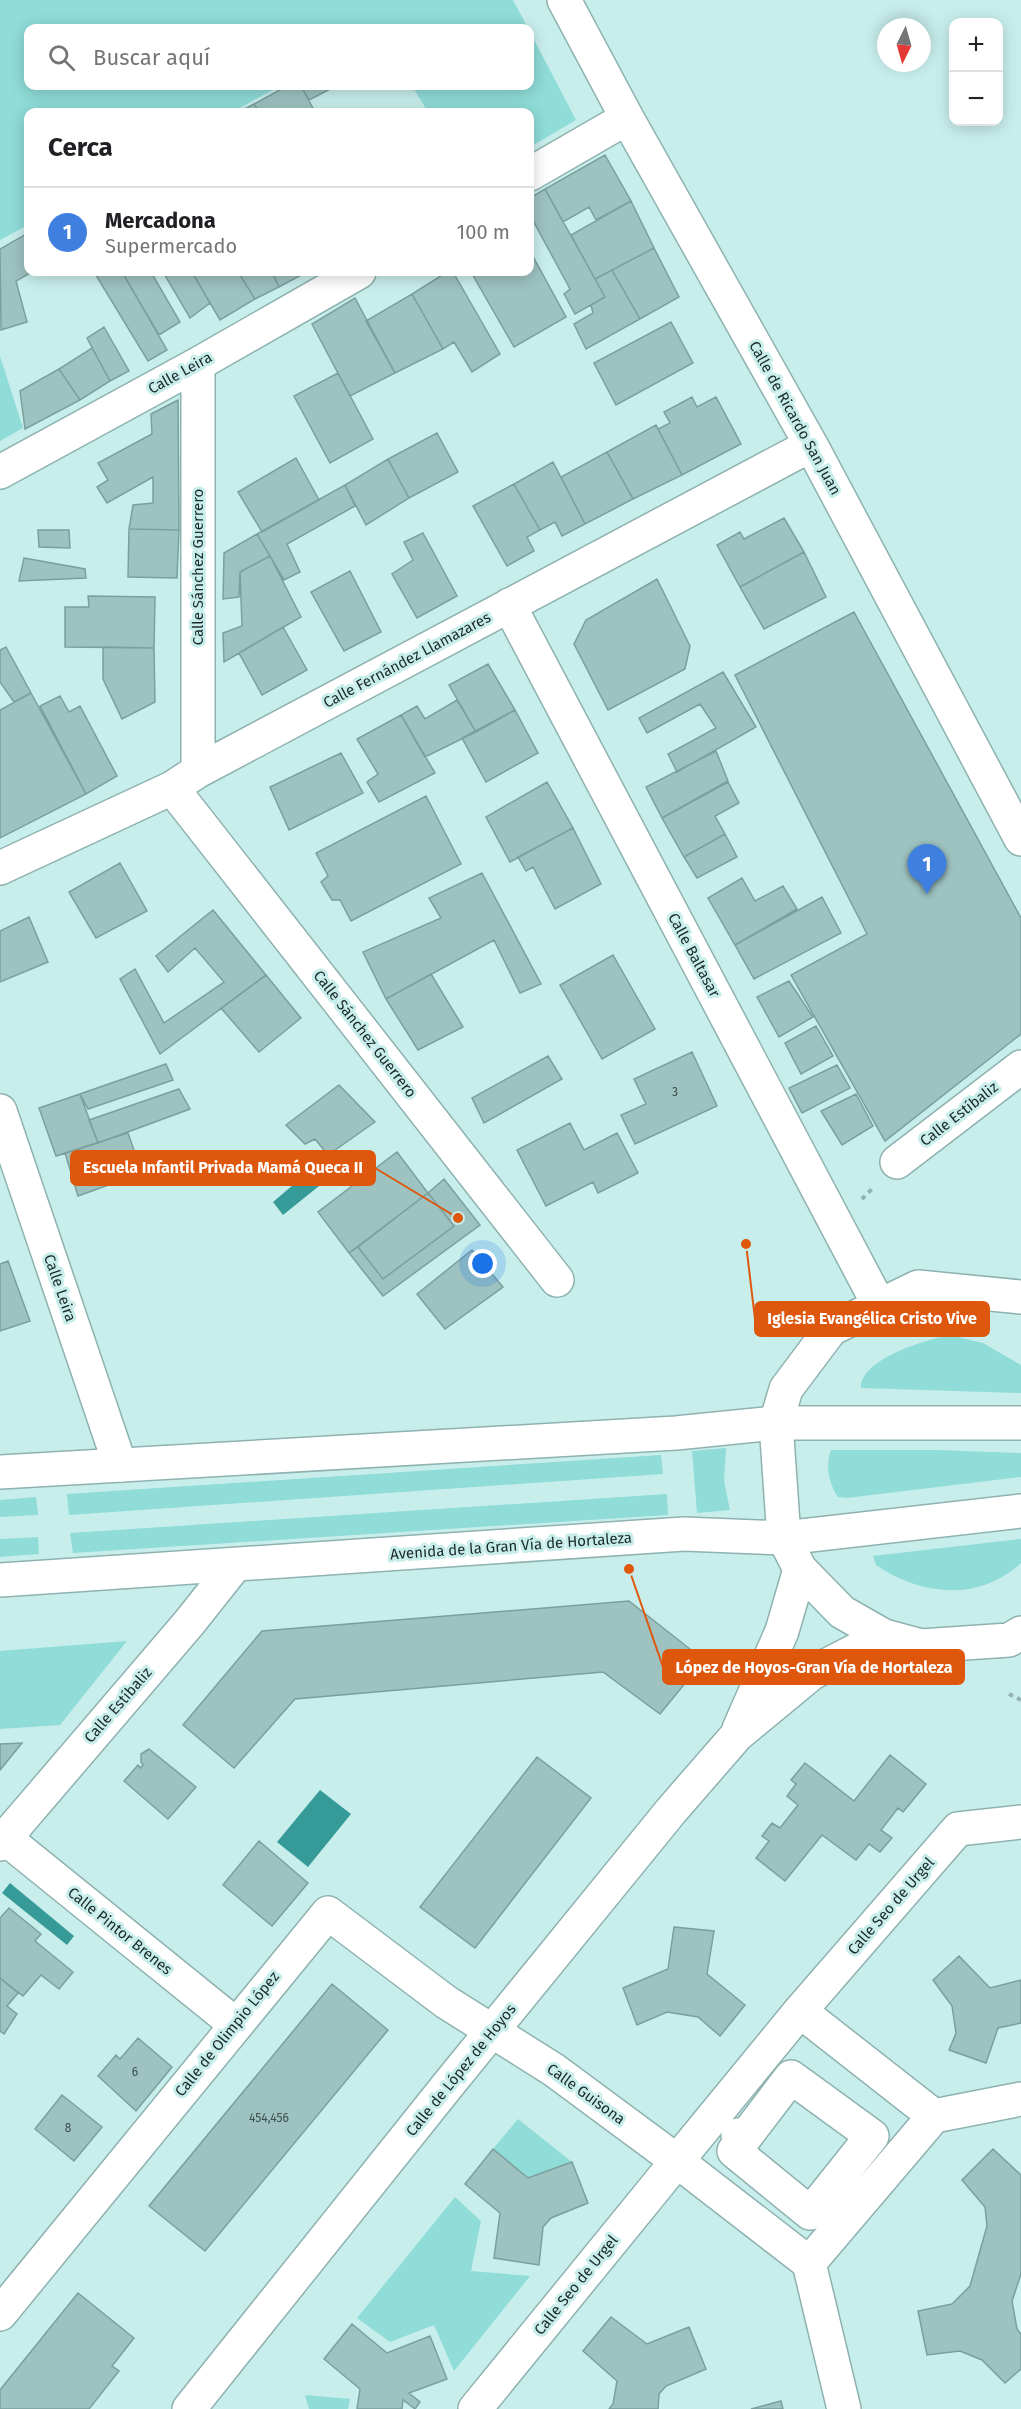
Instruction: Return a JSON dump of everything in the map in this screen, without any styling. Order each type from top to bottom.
[{"type":"street","name":"Calle de Ricardo San Juan","points":[[564,0],[627,118],[810,445],[1021,839]]},
{"type":"street","points":[[534,172],[627,118]]},
{"type":"street","name":"Calle Leira","points":[[0,472],[198,364],[352,276]]},
{"type":"street","name":"Calle Sánchez Guerrero","points":[[198,364],[185,780],[557,1280]]},
{"type":"street","name":"Calle Fernández Llamazares","points":[[0,868],[185,780],[810,445]]},
{"type":"street","name":"Calle Baltasar","points":[[509,605],[879,1305]]},
{"type":"street","name":"Calle Estíbaliz","points":[[897,1162],[1021,1066]]},
{"type":"street","name":"Calle Leira","points":[[0,1111],[120,1465]]},
{"type":"street","points":[[1021,1296],[918,1287],[831,1329],[786,1389],[776,1423],[784,1538],[800,1569],[842,1612],[884,1636],[921,1646],[1008,1640],[1021,1633]]},
{"type":"street","points":[[0,1472],[676,1433],[776,1423],[1021,1423]]},
{"type":"street","name":"Avenida de la Gran Vía de Hortaleza","points":[[0,1580],[684,1534],[784,1538],[1021,1511]]},
{"type":"street","name":"Calle Estíbaliz","points":[[2,1840],[189,1623],[235,1565]]},
{"type":"street","name":"Calle de López de Hoyos","points":[[737,1735],[782,1631],[800,1569]]},
{"type":"street","name":"Calle de López de Hoyos","points":[[189,2409],[491,2032],[671,1811],[737,1735],[812,1673],[884,1636]]},
{"type":"street","name":"Calle Seo de Urgel","points":[[475,2409],[800,2011],[958,1829],[1021,1822]]},
{"type":"street","name":"Calle Pintor Brenes","points":[[2,1840],[235,2024]]},
{"type":"street","name":"Calle de Olimpio López","points":[[0,2314],[328,1912],[446,2002],[491,2032]]},
{"type":"street","points":[[800,2011],[934,2116]]},
{"type":"street","name":"Calle Guisona","points":[[491,2032],[554,2070],[809,2263]]},
{"type":"street","points":[[790,2077],[872,2136],[824,2203],[810,2213],[734,2151],[741,2138],[790,2077]]},
{"type":"street","points":[[844,2409],[809,2263],[934,2116],[1021,2099]]},
{"type":"path","points":[[1009,1694],[1021,1700]]},
{"type":"shaded area","points":[[0,0],[513,0],[526,24],[24,24],[24,90],[273,90],[239,108],[24,108],[24,227],[0,240]]},
{"type":"shaded area","points":[[534,40],[576,120],[534,145],[534,108],[426,108],[414,90],[534,90]]},
{"type":"shaded area","points":[[0,356],[23,428],[0,441]]},
{"type":"shaded area","points":[[313,1168],[324,1182],[283,1215],[273,1202]]},
{"type":"shaded area","points":[[949,1335],[983,1343],[1021,1365],[1021,1393],[861,1388],[871,1368],[882,1360],[911,1346]]},
{"type":"shaded area","points":[[726,1448],[724,1481],[730,1510],[697,1513],[692,1451]]},
{"type":"shaded area","points":[[831,1450],[1021,1453],[1021,1477],[847,1498],[838,1497],[829,1474],[828,1462]]},
{"type":"shaded area","points":[[661,1455],[663,1474],[69,1515],[67,1494]]},
{"type":"shaded area","points":[[667,1494],[668,1515],[73,1553],[70,1533]]},
{"type":"shaded area","points":[[36,1497],[38,1515],[0,1517],[0,1500]]},
{"type":"shaded area","points":[[38,1537],[39,1554],[0,1557],[0,1539]]},
{"type":"shaded area","points":[[1021,1539],[1021,1563],[1005,1576],[969,1589],[931,1588],[912,1583],[876,1565],[873,1556]]},
{"type":"shaded area","points":[[127,1641],[60,1725],[0,1729],[0,1651]]},
{"type":"shaded area","points":[[320,1790],[351,1814],[308,1867],[277,1842]]},
{"type":"shaded area","points":[[10,1883],[74,1936],[67,1945],[2,1893]]},
{"type":"shaded area","points":[[518,2119],[572,2162],[528,2178],[493,2149]]},
{"type":"shaded area","points":[[455,2197],[481,2221],[471,2271],[530,2276],[454,2371],[434,2325],[390,2342],[357,2318]]},
{"type":"shaded area","points":[[305,2395],[350,2399],[348,2409],[309,2409]]},
{"type":"building","points":[[280,90],[303,90],[313,108],[256,108],[254,104]]},
{"type":"building","points":[[303,90],[328,90],[309,100]]},
{"type":"building","points":[[605,155],[631,201],[596,220],[589,207],[563,222],[545,189]]},
{"type":"building","points":[[545,189],[605,297],[575,314],[564,294],[570,289],[534,222],[534,196]]},
{"type":"building","points":[[631,201],[654,248],[595,279],[571,235]]},
{"type":"building","points":[[24,235],[25,276],[16,281],[27,322],[1,330],[0,249]]},
{"type":"building","points":[[654,248],[679,297],[640,319],[612,270]]},
{"type":"building","points":[[534,258],[566,317],[514,347],[473,276],[534,276]]},
{"type":"building","points":[[612,270],[640,319],[586,349],[574,324],[593,313],[591,305],[605,297],[595,279]]},
{"type":"building","points":[[96,276],[124,276],[167,350],[148,361]]},
{"type":"building","points":[[124,276],[153,276],[180,322],[159,335]]},
{"type":"building","points":[[165,276],[194,276],[210,303],[190,318]]},
{"type":"building","points":[[194,276],[241,276],[255,299],[220,320]]},
{"type":"building","points":[[241,276],[274,276],[279,287],[255,299]]},
{"type":"building","points":[[274,276],[300,276],[279,287]]},
{"type":"building","points":[[441,276],[455,276],[500,354],[472,372],[454,342],[443,349],[412,294]]},
{"type":"building","points":[[412,294],[443,349],[395,373],[366,321]]},
{"type":"building","points":[[355,298],[395,373],[350,396],[312,324]]},
{"type":"building","points":[[671,322],[693,363],[616,405],[594,363]]},
{"type":"building","points":[[104,327],[129,371],[110,381],[87,338]]},
{"type":"building","points":[[92,348],[110,381],[80,400],[59,369]]},
{"type":"building","points":[[59,369],[80,400],[25,429],[20,391]]},
{"type":"building","points":[[338,373],[373,439],[330,463],[294,396]]},
{"type":"building","points":[[692,397],[697,407],[716,397],[741,444],[682,475],[658,429],[670,423],[664,412]]},
{"type":"building","points":[[178,400],[179,530],[129,529],[133,505],[153,503],[153,477],[107,503],[97,487],[108,480],[98,463],[152,434],[151,414]]},
{"type":"building","points":[[656,425],[682,475],[633,499],[607,452]]},
{"type":"building","points":[[437,433],[458,472],[409,498],[388,459]]},
{"type":"building","points":[[607,452],[633,499],[585,524],[561,477]]},
{"type":"building","points":[[296,458],[319,500],[262,532],[238,492]]},
{"type":"building","points":[[388,459],[409,498],[366,525],[345,485]]},
{"type":"building","points":[[553,462],[585,524],[562,536],[555,522],[540,530],[514,484]]},
{"type":"building","points":[[514,484],[540,530],[527,537],[534,551],[507,566],[473,506]]},
{"type":"building","points":[[345,485],[355,506],[287,544],[300,572],[284,580],[257,534]]},
{"type":"building","points":[[784,518],[804,552],[740,587],[717,545],[740,532],[744,539]]},
{"type":"building","points":[[129,529],[179,530],[177,578],[128,577]]},
{"type":"building","points":[[38,530],[69,530],[70,548],[39,547]]},
{"type":"building","points":[[423,533],[457,596],[417,618],[392,574],[413,560],[404,542]]},
{"type":"building","points":[[257,534],[270,556],[240,572],[239,597],[223,599],[224,553]]},
{"type":"building","points":[[804,552],[826,597],[764,629],[740,587]]},
{"type":"building","points":[[270,556],[301,617],[224,662],[223,633],[242,626],[240,572]]},
{"type":"building","points":[[24,558],[85,569],[86,578],[19,581]]},
{"type":"building","points":[[350,571],[381,632],[344,651],[311,592]]},
{"type":"building","points":[[657,579],[690,646],[685,669],[608,710],[574,644],[586,620]]},
{"type":"building","points":[[88,596],[155,597],[154,648],[65,647],[65,607],[89,607]]},
{"type":"building","points":[[854,612],[1021,918],[1021,1034],[885,1141],[791,975],[867,934],[735,675]]},
{"type":"building","points":[[283,627],[307,670],[262,695],[239,653]]},
{"type":"building","points":[[6,647],[31,693],[14,702],[0,682],[0,650]]},
{"type":"building","points":[[103,647],[154,648],[155,702],[122,719],[103,679]]},
{"type":"building","points":[[488,664],[515,710],[476,732],[449,685]]},
{"type":"building","points":[[723,672],[756,727],[677,772],[668,754],[716,728],[700,704],[647,733],[639,718]]},
{"type":"building","points":[[31,693],[86,794],[0,838],[0,710]]},
{"type":"building","points":[[60,696],[69,712],[80,706],[117,776],[86,794],[40,706]]},
{"type":"building","points":[[457,700],[476,732],[425,757],[401,715],[417,706],[425,719]]},
{"type":"building","points":[[515,710],[538,753],[486,782],[462,738]]},
{"type":"building","points":[[401,715],[435,773],[379,802],[367,782],[378,774],[357,739]]},
{"type":"building","points":[[716,751],[728,781],[662,818],[646,787]]},
{"type":"building","points":[[341,753],[363,793],[289,830],[270,787]]},
{"type":"building","points":[[547,782],[573,828],[510,862],[486,817]]},
{"type":"building","points":[[728,782],[739,803],[715,816],[725,834],[684,857],[662,818]]},
{"type":"building","points":[[426,796],[461,864],[351,921],[340,900],[332,900],[321,882],[328,876],[316,853]]},
{"type":"building","points":[[573,828],[601,884],[555,909],[533,867],[526,871],[518,857]]},
{"type":"building","points":[[725,834],[737,857],[697,878],[684,857]]},
{"type":"building","points":[[120,863],[147,911],[96,938],[69,892]]},
{"type":"building","points":[[482,873],[541,984],[520,993],[494,940],[386,999],[363,952],[441,918],[429,898]]},
{"type":"building","points":[[742,878],[755,901],[783,886],[797,909],[735,945],[708,898]]},
{"type":"building","points":[[822,897],[841,933],[754,979],[735,945]]},
{"type":"building","points":[[213,910],[266,975],[160,1054],[120,979],[135,969],[164,1023],[224,982],[195,948],[168,972],[156,956]]},
{"type":"building","points":[[29,917],[48,962],[0,982],[0,931]]},
{"type":"building","points":[[613,955],[655,1029],[602,1059],[560,985]]},
{"type":"building","points":[[431,974],[463,1027],[418,1050],[386,999]]},
{"type":"building","points":[[266,975],[301,1018],[259,1052],[221,1008]]},
{"type":"building","points":[[789,981],[813,1017],[779,1037],[757,997]]},
{"type":"building","points":[[816,1026],[833,1056],[801,1074],[785,1043]]},
{"type":"building","points":[[692,1052],[717,1106],[635,1144],[621,1115],[646,1104],[634,1079]]},
{"type":"building","points":[[548,1056],[562,1079],[484,1123],[472,1098]]},
{"type":"building","points":[[166,1064],[173,1080],[88,1109],[80,1094]]},
{"type":"building","points":[[837,1065],[850,1088],[802,1113],[789,1088]]},
{"type":"building","points":[[339,1085],[375,1122],[328,1155],[315,1139],[305,1144],[286,1125]]},
{"type":"building","points":[[179,1089],[190,1109],[98,1143],[89,1120]]},
{"type":"building","points":[[80,1094],[98,1143],[56,1156],[39,1108]]},
{"type":"building","points":[[856,1094],[873,1126],[842,1145],[821,1111]]},
{"type":"building","points":[[570,1123],[584,1150],[617,1133],[638,1173],[598,1193],[593,1182],[546,1206],[517,1150]]},
{"type":"building","points":[[128,1133],[142,1173],[78,1196],[65,1153]]},
{"type":"building","points":[[397,1152],[428,1193],[349,1253],[318,1212]]},
{"type":"building","points":[[444,1179],[480,1225],[383,1296],[349,1253],[358,1247],[383,1279],[454,1226],[428,1193]]},
{"type":"building","points":[[428,1193],[454,1226],[383,1279],[358,1247]]},
{"type":"building","points":[[472,1250],[503,1287],[445,1329],[417,1294]]},
{"type":"building","points":[[8,1261],[30,1321],[0,1331],[0,1264]]},
{"type":"building","points":[[629,1601],[704,1660],[660,1714],[603,1672],[295,1699],[234,1768],[183,1725],[262,1631]]},
{"type":"building","points":[[22,1743],[0,1770],[0,1744]]},
{"type":"building","points":[[149,1749],[196,1787],[168,1819],[124,1781],[138,1765],[141,1768],[143,1765],[141,1754]]},
{"type":"building","points":[[890,1755],[926,1784],[903,1812],[898,1808],[881,1830],[892,1838],[880,1852],[869,1844],[856,1860],[822,1835],[785,1881],[756,1858],[769,1841],[762,1836],[772,1823],[780,1828],[798,1805],[787,1796],[796,1784],[791,1780],[805,1763],[854,1801]]},
{"type":"building","points":[[537,1757],[591,1798],[475,1948],[420,1907]]},
{"type":"building","points":[[259,1841],[308,1883],[272,1926],[223,1885]]},
{"type":"building","points":[[9,1908],[41,1934],[35,1941],[73,1972],[59,1989],[41,1975],[23,1996],[0,1978],[0,1918]]},
{"type":"building","points":[[674,1927],[714,1931],[707,1974],[745,2005],[720,2036],[698,2017],[667,2012],[637,2025],[623,1988],[668,1969]]},
{"type":"building","points":[[959,1956],[990,1988],[1021,1980],[1021,2023],[998,2028],[986,2063],[949,2050],[956,2033],[952,2006],[933,1980]]},
{"type":"building","points":[[0,1978],[18,1993],[7,2006],[17,2014],[4,2034],[0,2031]]},
{"type":"building","points":[[332,1984],[388,2030],[205,2251],[149,2206]]},
{"type":"building","points":[[138,2038],[172,2067],[136,2111],[98,2076],[116,2055],[120,2059]]},
{"type":"building","points":[[62,2095],[102,2127],[74,2161],[35,2129]]},
{"type":"building","points":[[493,2149],[528,2178],[572,2162],[588,2203],[551,2218],[543,2227],[539,2265],[494,2258],[500,2213],[465,2184]]},
{"type":"building","points":[[993,2149],[1021,2175],[1021,2274],[1012,2301],[1017,2329],[1021,2334],[1021,2369],[1005,2383],[982,2360],[960,2351],[927,2355],[918,2311],[952,2304],[970,2286],[987,2226],[985,2207],[962,2180]]},
{"type":"building","points":[[78,2293],[134,2338],[112,2366],[119,2371],[89,2409],[0,2409],[0,2390]]},
{"type":"building","points":[[611,2317],[647,2344],[689,2327],[706,2369],[666,2386],[659,2394],[658,2409],[609,2409],[613,2404],[617,2381],[583,2351]]},
{"type":"building","points":[[352,2324],[387,2353],[430,2336],[447,2379],[409,2393],[420,2402],[415,2409],[403,2400],[402,2409],[357,2409],[360,2389],[324,2359]]},
{"type":"building","points":[[781,2401],[783,2409],[751,2409]]},
{"type":"place","name":"Mercadona","points":[[927,894]]},
{"type":"place","name":"Escuela Infantil Privada Mamá Queca II","points":[[458,1218]]},
{"type":"place","name":"Iglesia Evangélica Cristo Vive","points":[[746,1244]]},
{"type":"place","name":"López de Hoyos-Gran Vía de Hortaleza","points":[[629,1569]]}]
